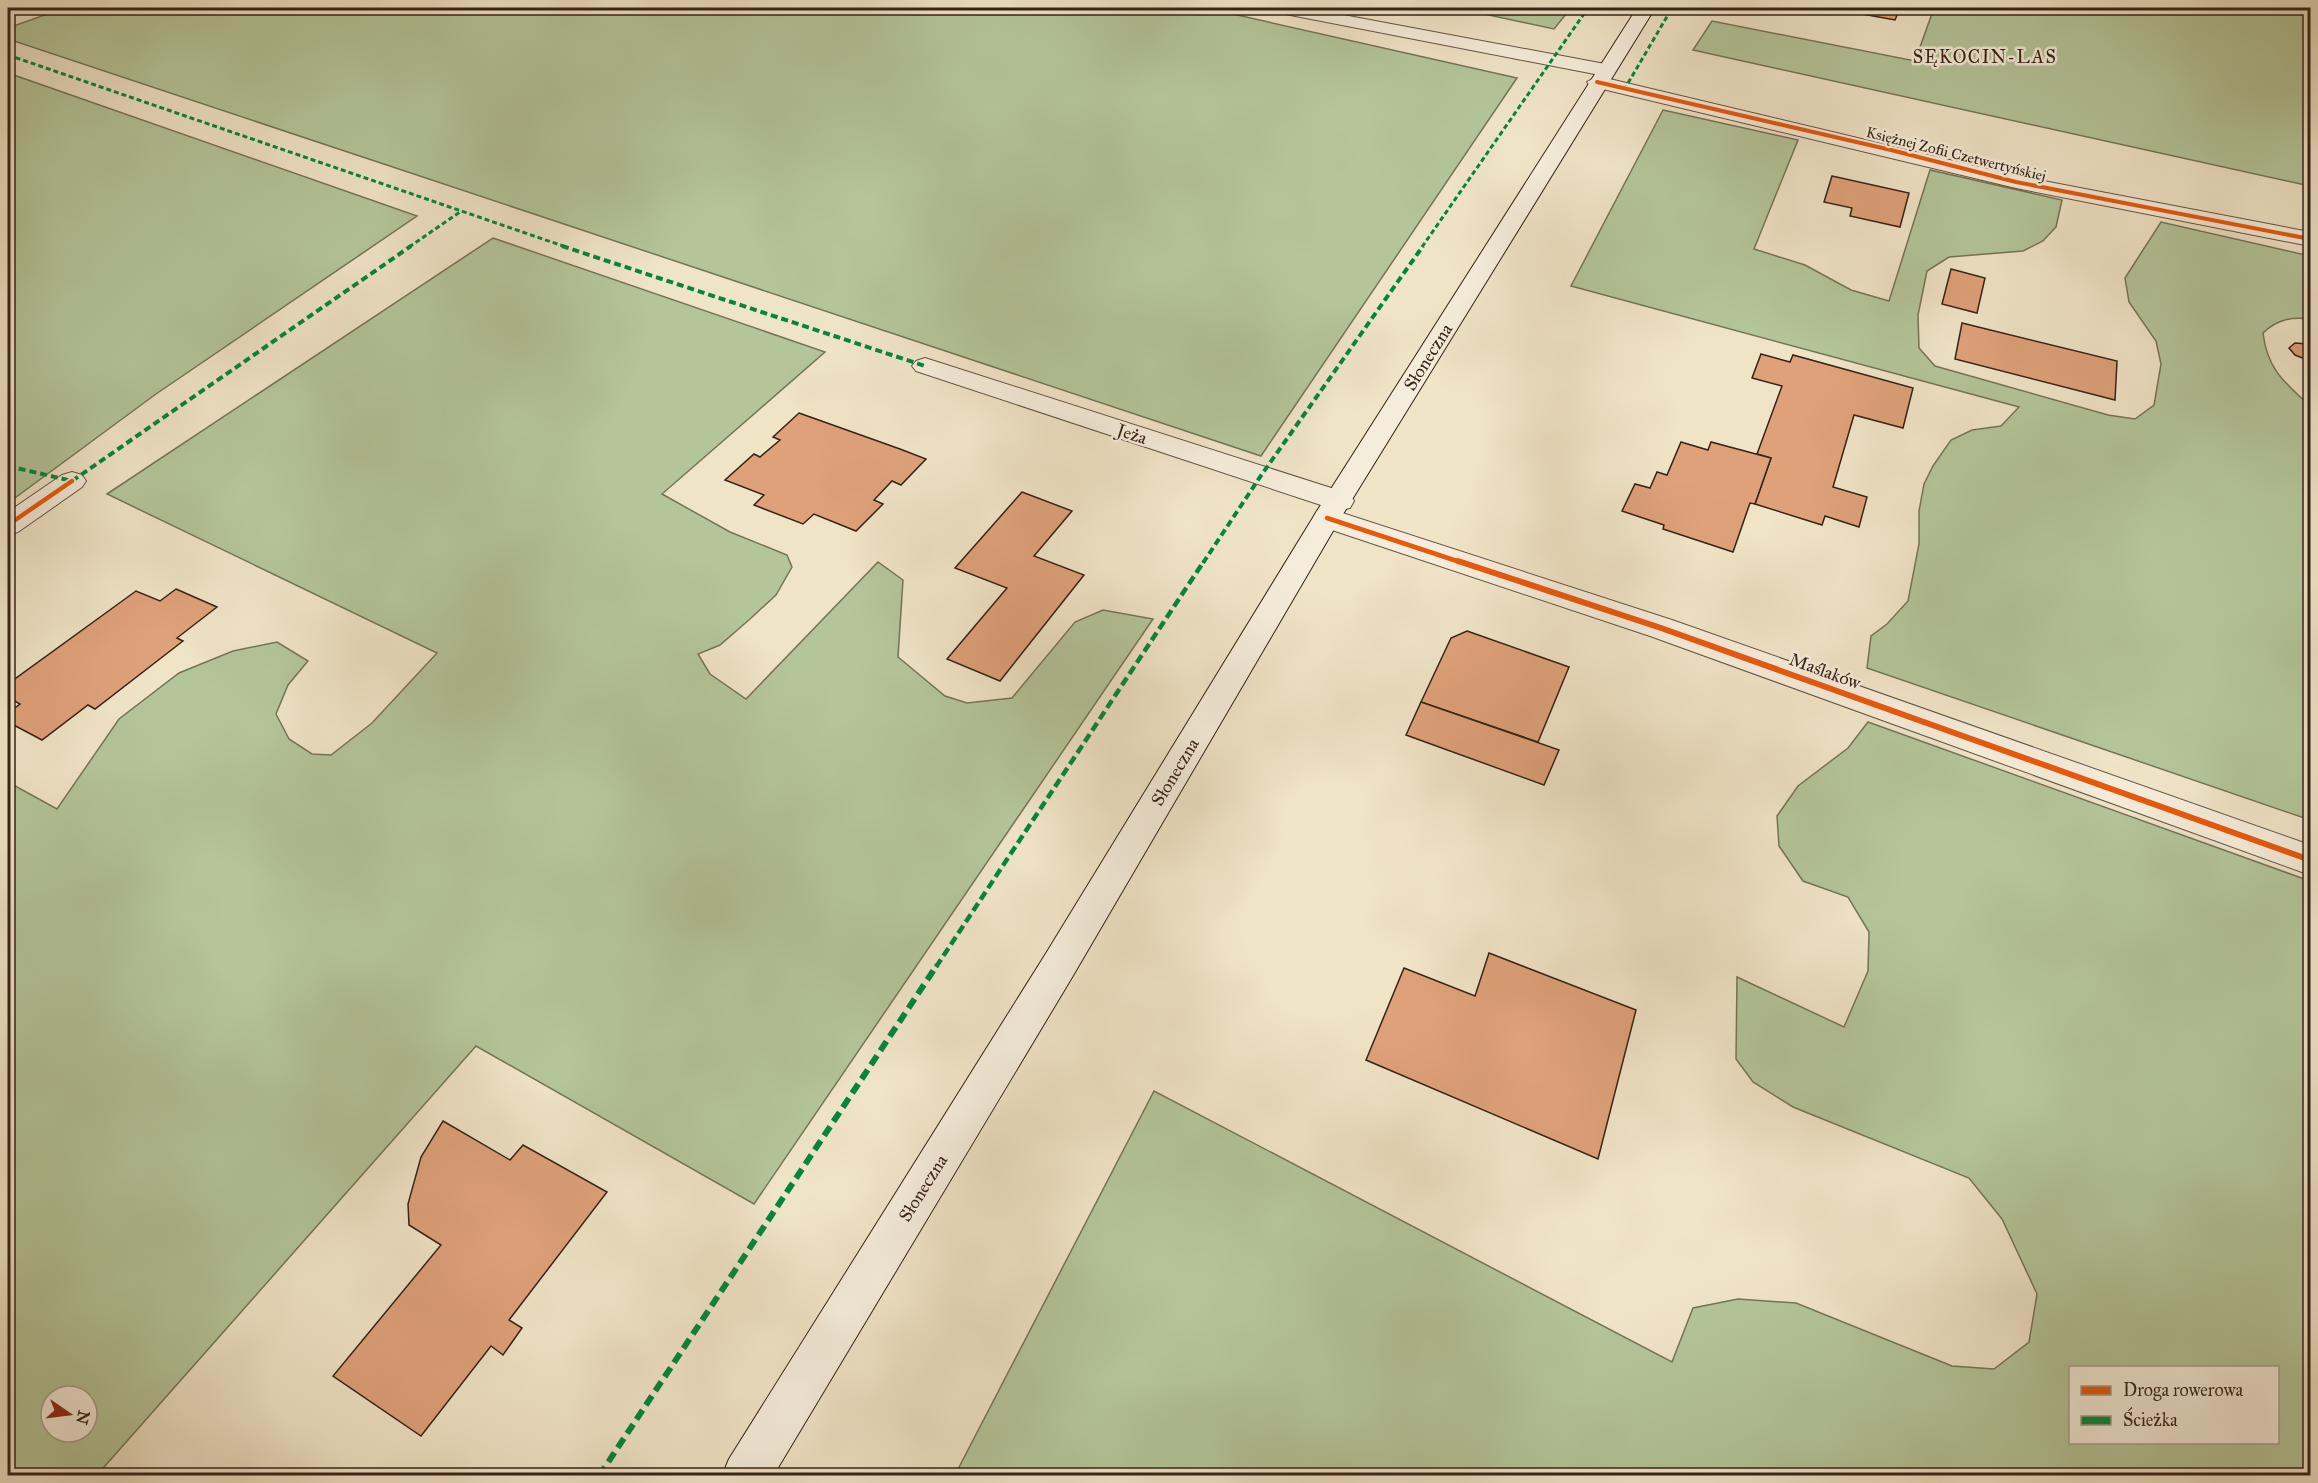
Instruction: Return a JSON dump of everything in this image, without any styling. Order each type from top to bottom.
[{"type":"street","name":"Księżnej Zofii Czetwertyńskiej","points":[[1280,8],[1601,76],[2016,182],[2310,239]]},
{"type":"street","name":"Słoneczna","points":[[1601,76],[1637,8]]},
{"type":"street","name":"Słoneczna","points":[[746,1476],[1058,967],[1333,510],[1601,76],[1646,8]]},
{"type":"street","name":"Jeża","points":[[925,366],[1333,510]]},
{"type":"street","points":[[8,525],[72,481]]},
{"type":"street","name":"Maślaków","points":[[1333,510],[2310,860]]},
{"type":"green space","points":[[64,8],[1206,8],[1517,78],[1261,456],[8,39],[8,28]]},
{"type":"green space","points":[[1456,8],[1571,8],[1554,29]]},
{"type":"green space","points":[[1934,8],[2310,8],[2310,186],[1693,50],[1712,21],[1915,61]]},
{"type":"green space","points":[[8,73],[417,216],[156,394],[8,503]]},
{"type":"green space","points":[[1663,110],[1798,140],[1754,249],[1805,265],[1851,290],[1889,301],[1930,170],[2062,200],[2056,227],[2043,241],[2023,251],[1949,257],[1927,271],[1918,315],[1919,348],[1935,366],[2108,415],[2135,419],[2154,405],[2161,364],[2156,341],[2129,302],[2125,278],[2161,222],[2310,256],[2310,319],[2285,320],[2263,333],[2265,346],[2273,366],[2285,382],[2310,406],[2310,820],[1867,668],[1871,636],[1887,624],[1908,601],[1919,544],[1919,511],[1924,484],[1933,466],[1951,440],[1972,430],[2001,426],[2019,407],[1571,286]]},
{"type":"green space","points":[[493,238],[825,352],[662,494],[730,532],[787,555],[792,567],[776,595],[720,645],[698,654],[710,674],[746,699],[878,562],[903,580],[898,657],[945,696],[967,703],[1012,698],[1075,622],[1103,610],[1153,619],[754,1204],[476,1046],[97,1475],[8,1475],[8,782],[57,809],[119,719],[179,673],[233,651],[277,642],[308,661],[288,685],[276,714],[289,739],[312,754],[331,755],[372,723],[437,653],[107,494]]},
{"type":"green space","points":[[1868,722],[2310,881],[2310,1475],[955,1475],[1154,1091],[1672,1362],[1693,1308],[1738,1299],[1796,1303],[1952,1366],[1994,1369],[2029,1342],[2037,1294],[2002,1219],[1969,1178],[1793,1107],[1753,1082],[1736,1059],[1737,977],[1844,1027],[1868,971],[1869,932],[1848,897],[1803,881],[1779,846],[1777,816],[1798,786],[1848,748]]},
{"type":"building","points":[[1847,8],[1900,8],[1895,20],[1845,11]]},
{"type":"building","points":[[1832,176],[1909,193],[1900,227],[1850,216],[1852,208],[1824,202]]},
{"type":"building","points":[[1951,269],[1985,278],[1977,313],[1942,304]]},
{"type":"building","points":[[1962,323],[2117,361],[2115,400],[1955,359]]},
{"type":"building","points":[[2308,332],[2310,333],[2310,361],[2295,355],[2289,348],[2295,343],[2308,344]]},
{"type":"building","points":[[1761,354],[1790,362],[1793,355],[1913,388],[1903,428],[1854,415],[1833,487],[1867,497],[1859,527],[1825,516],[1822,525],[1755,504],[1771,458],[1757,454],[1782,386],[1752,378]]},
{"type":"building","points":[[799,413],[926,459],[901,485],[892,481],[874,500],[883,504],[856,531],[814,514],[803,524],[754,505],[764,495],[725,480],[754,454],[760,457],[780,440],[773,437]]},
{"type":"building","points":[[1681,442],[1708,450],[1711,442],[1771,458],[1755,504],[1750,503],[1733,552],[1663,529],[1664,525],[1622,511],[1635,484],[1650,488],[1657,472],[1667,475]]},
{"type":"building","points":[[1022,492],[1072,511],[1034,556],[1084,575],[1000,681],[947,659],[1007,588],[955,568]]},
{"type":"building","points":[[176,589],[217,607],[177,638],[183,641],[95,709],[88,705],[42,740],[8,722],[8,713],[20,704],[8,697],[8,684],[136,591],[160,601]]},
{"type":"building","points":[[1467,631],[1569,667],[1538,742],[1421,702],[1451,638]]},
{"type":"building","points":[[1421,702],[1559,750],[1544,785],[1406,735]]},
{"type":"building","points":[[1489,953],[1636,1010],[1598,1159],[1366,1060],[1404,968],[1475,996]]},
{"type":"building","points":[[443,1121],[510,1160],[523,1145],[607,1192],[509,1320],[522,1328],[503,1355],[491,1346],[421,1436],[333,1376],[441,1245],[409,1225],[408,1204],[421,1157]]},
{"type":"marked path","points":[[599,1476],[1260,477],[1555,59],[1588,8]]},
{"type":"marked path","points":[[1624,90],[1672,8]]},
{"type":"marked path","points":[[8,55],[460,212],[925,366]]},
{"type":"marked path","points":[[8,466],[72,481],[460,212]]},
{"type":"cycle path","points":[[1597,82],[1891,150],[2016,182],[2310,239]]},
{"type":"cycle path","points":[[8,525],[72,481]]},
{"type":"cycle path","points":[[1327,518],[1661,628],[2310,860]]},
{"type":"district","name":"SĘKOCIN-LAS","points":[[1985,57]]}]
